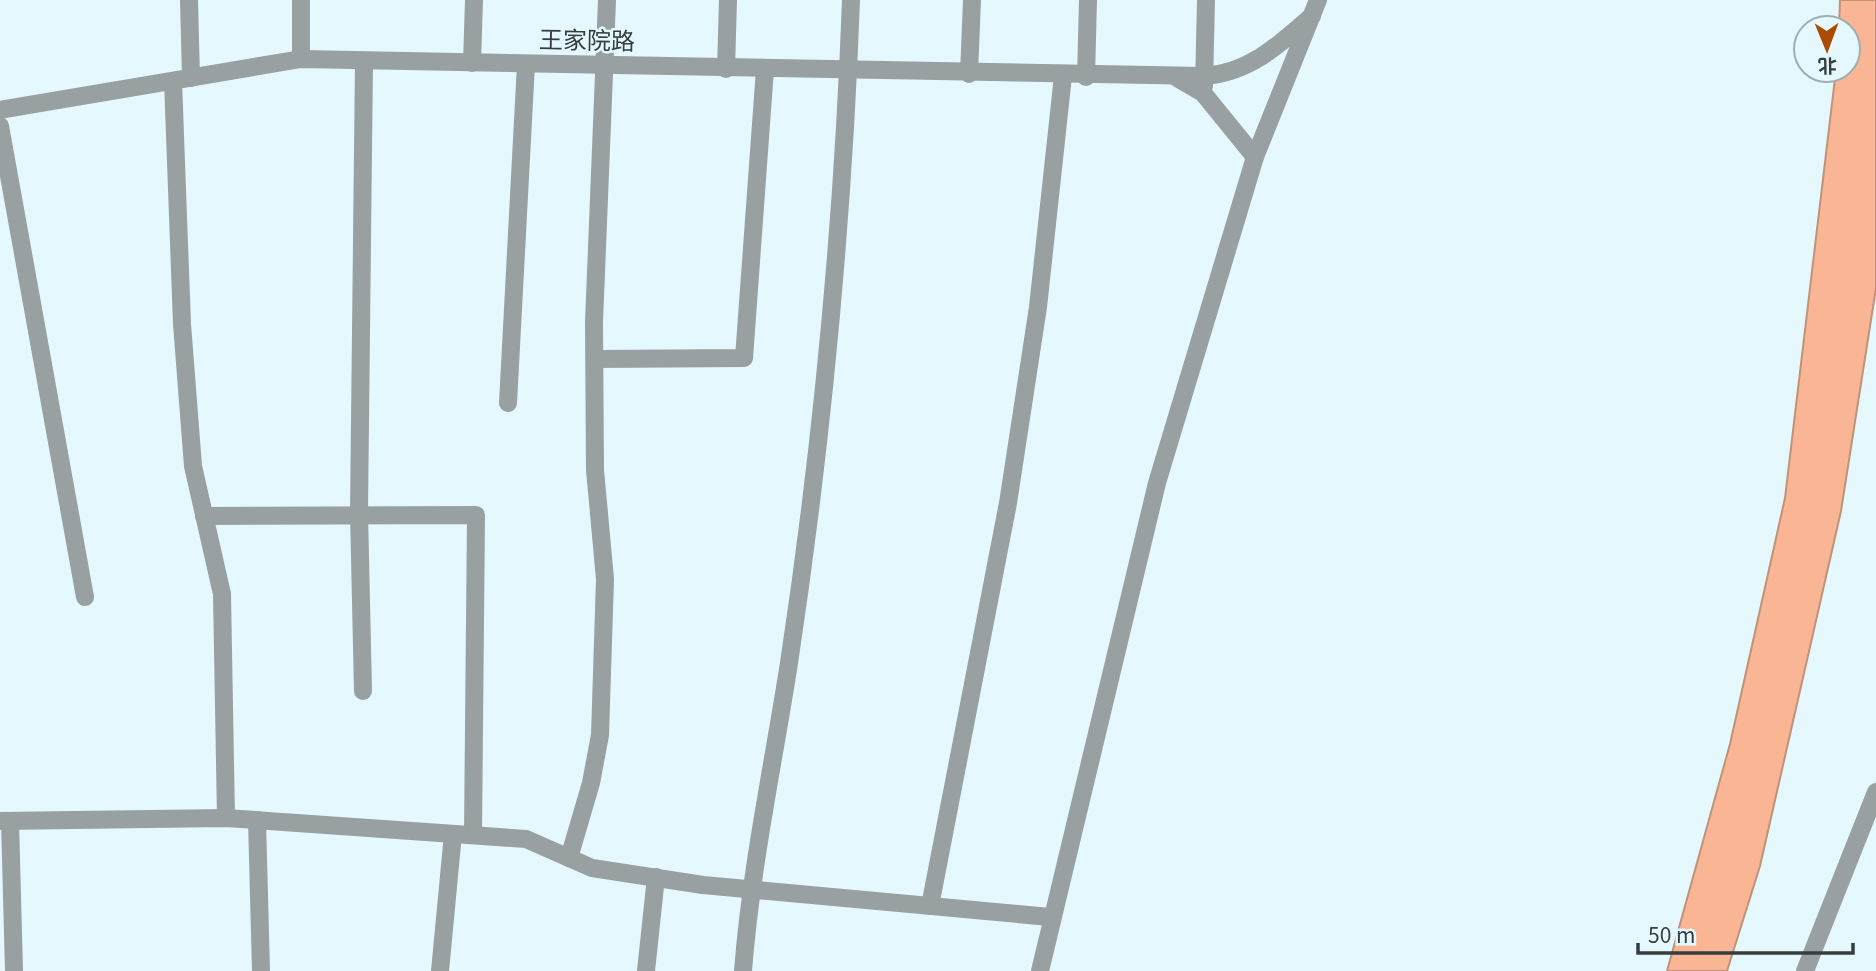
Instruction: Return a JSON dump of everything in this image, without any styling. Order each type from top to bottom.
[{"type":"street","points":[[189,0],[182,79],[182,324],[193,466],[222,594],[226,818]]},
{"type":"street","points":[[301,0],[301,59]]},
{"type":"street","points":[[472,63],[474,0]]},
{"type":"street","points":[[569,858],[591,783],[600,735],[605,579],[595,470],[595,359],[607,0]]},
{"type":"street","points":[[726,69],[728,0]]},
{"type":"street","points":[[743,971],[750,889],[789,662],[823,393],[849,71],[851,0]]},
{"type":"street","points":[[969,74],[972,0]]},
{"type":"street","points":[[1086,77],[1088,0]]},
{"type":"street","points":[[1206,0],[1204,85],[1255,157]]},
{"type":"street","points":[[1204,85],[1244,68],[1274,49],[1315,8]]},
{"type":"street","points":[[1040,971],[1050,917],[1157,483],[1255,157],[1315,8]]},
{"type":"street","name":"王家院路","points":[[0,110],[301,59],[1177,78],[1204,85]]},
{"type":"street","points":[[363,61],[359,516],[363,691]]},
{"type":"street","points":[[509,403],[526,64]]},
{"type":"street","points":[[595,359],[744,358],[765,69]]},
{"type":"street","points":[[930,906],[1008,503],[1038,307],[1063,76]]},
{"type":"street","points":[[0,126],[85,597]]},
{"type":"street","points":[[204,516],[476,515],[473,835]]},
{"type":"street","points":[[1805,971],[1876,792]]},
{"type":"street","points":[[15,971],[5,821],[226,818],[526,839],[592,868],[750,889],[1050,917]]},
{"type":"street","points":[[257,820],[261,971]]},
{"type":"street","points":[[440,971],[453,834]]},
{"type":"street","points":[[646,971],[656,877]]},
{"type":"shaded area","points":[[1840,0],[1876,0],[1876,288],[1841,511],[1760,866],[1727,971],[1667,971],[1730,744],[1785,498],[1834,84],[1862,84],[1862,14],[1840,14]]}]
